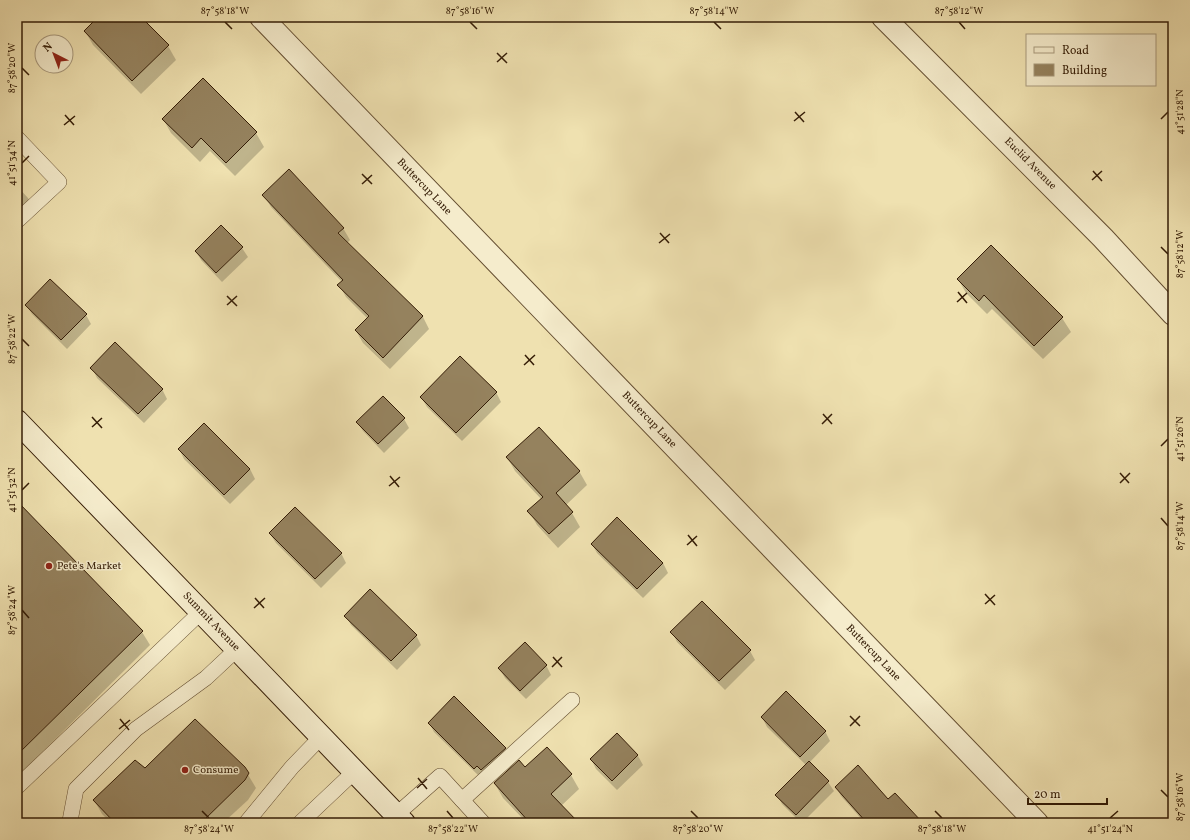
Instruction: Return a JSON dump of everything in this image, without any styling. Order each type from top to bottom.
[{"type":"street","name":"Buttercup Lane","points":[[261,17],[1037,823]]},
{"type":"street","name":"Euclid Avenue","points":[[883,17],[1103,238],[1173,314]]},
{"type":"street","name":"Summit Avenue","points":[[17,421],[400,819]]},
{"type":"lane","points":[[17,138],[59,182],[17,221]]},
{"type":"lane","points":[[17,787],[200,612]]},
{"type":"lane","points":[[68,823],[70,821],[76,789],[136,729],[206,678],[237,649]]},
{"type":"lane","points":[[462,800],[572,700]]},
{"type":"lane","points":[[246,823],[292,767],[321,737]]},
{"type":"lane","points":[[300,823],[354,772]]},
{"type":"lane","points":[[400,819],[440,776],[483,823]]},
{"type":"building","points":[[98,17],[141,17],[169,45],[132,81],[84,31]]},
{"type":"building","points":[[203,78],[257,132],[226,163],[201,138],[192,148],[162,119]]},
{"type":"building","points":[[289,169],[344,228],[338,233],[423,316],[383,358],[355,330],[369,316],[337,285],[343,280],[262,195]]},
{"type":"building","points":[[221,225],[243,247],[216,273],[195,251]]},
{"type":"building","points":[[991,245],[1063,317],[1034,346],[984,295],[979,301],[957,279]]},
{"type":"building","points":[[50,279],[87,314],[61,340],[25,305]]},
{"type":"building","points":[[115,342],[163,389],[138,414],[90,368]]},
{"type":"building","points":[[460,356],[497,392],[456,433],[420,397]]},
{"type":"building","points":[[383,396],[405,418],[378,444],[356,422]]},
{"type":"building","points":[[204,423],[250,469],[224,495],[178,449]]},
{"type":"building","points":[[539,427],[580,471],[556,493],[573,512],[549,534],[527,511],[543,497],[506,457]]},
{"type":"building","name":"Pete's Market","points":[[17,501],[143,631],[17,755]]},
{"type":"building","points":[[295,507],[342,553],[315,579],[269,533]]},
{"type":"building","points":[[617,517],[663,563],[637,589],[591,544]]},
{"type":"building","points":[[370,589],[417,635],[391,661],[344,616]]},
{"type":"building","points":[[702,601],[751,650],[719,681],[670,632]]},
{"type":"building","points":[[525,642],[547,665],[520,691],[498,668]]},
{"type":"building","points":[[786,691],[826,731],[800,757],[761,717]]},
{"type":"building","points":[[454,696],[506,748],[481,770],[477,766],[474,769],[428,723]]},
{"type":"building","name":"Consume","points":[[195,719],[245,767],[249,773],[245,780],[201,823],[115,823],[93,800],[135,760],[145,768]]},
{"type":"building","points":[[617,733],[638,755],[612,781],[590,759]]},
{"type":"building","points":[[547,747],[572,774],[551,794],[579,823],[530,823],[494,783],[519,760],[525,767]]},
{"type":"building","points":[[809,761],[829,781],[796,815],[775,795]]},
{"type":"building","points":[[858,765],[888,799],[895,793],[923,823],[867,823],[835,787]]},
{"type":"place","name":"Pete's Market","points":[[49,566]]},
{"type":"place","name":"Consume","points":[[185,770]]}]
